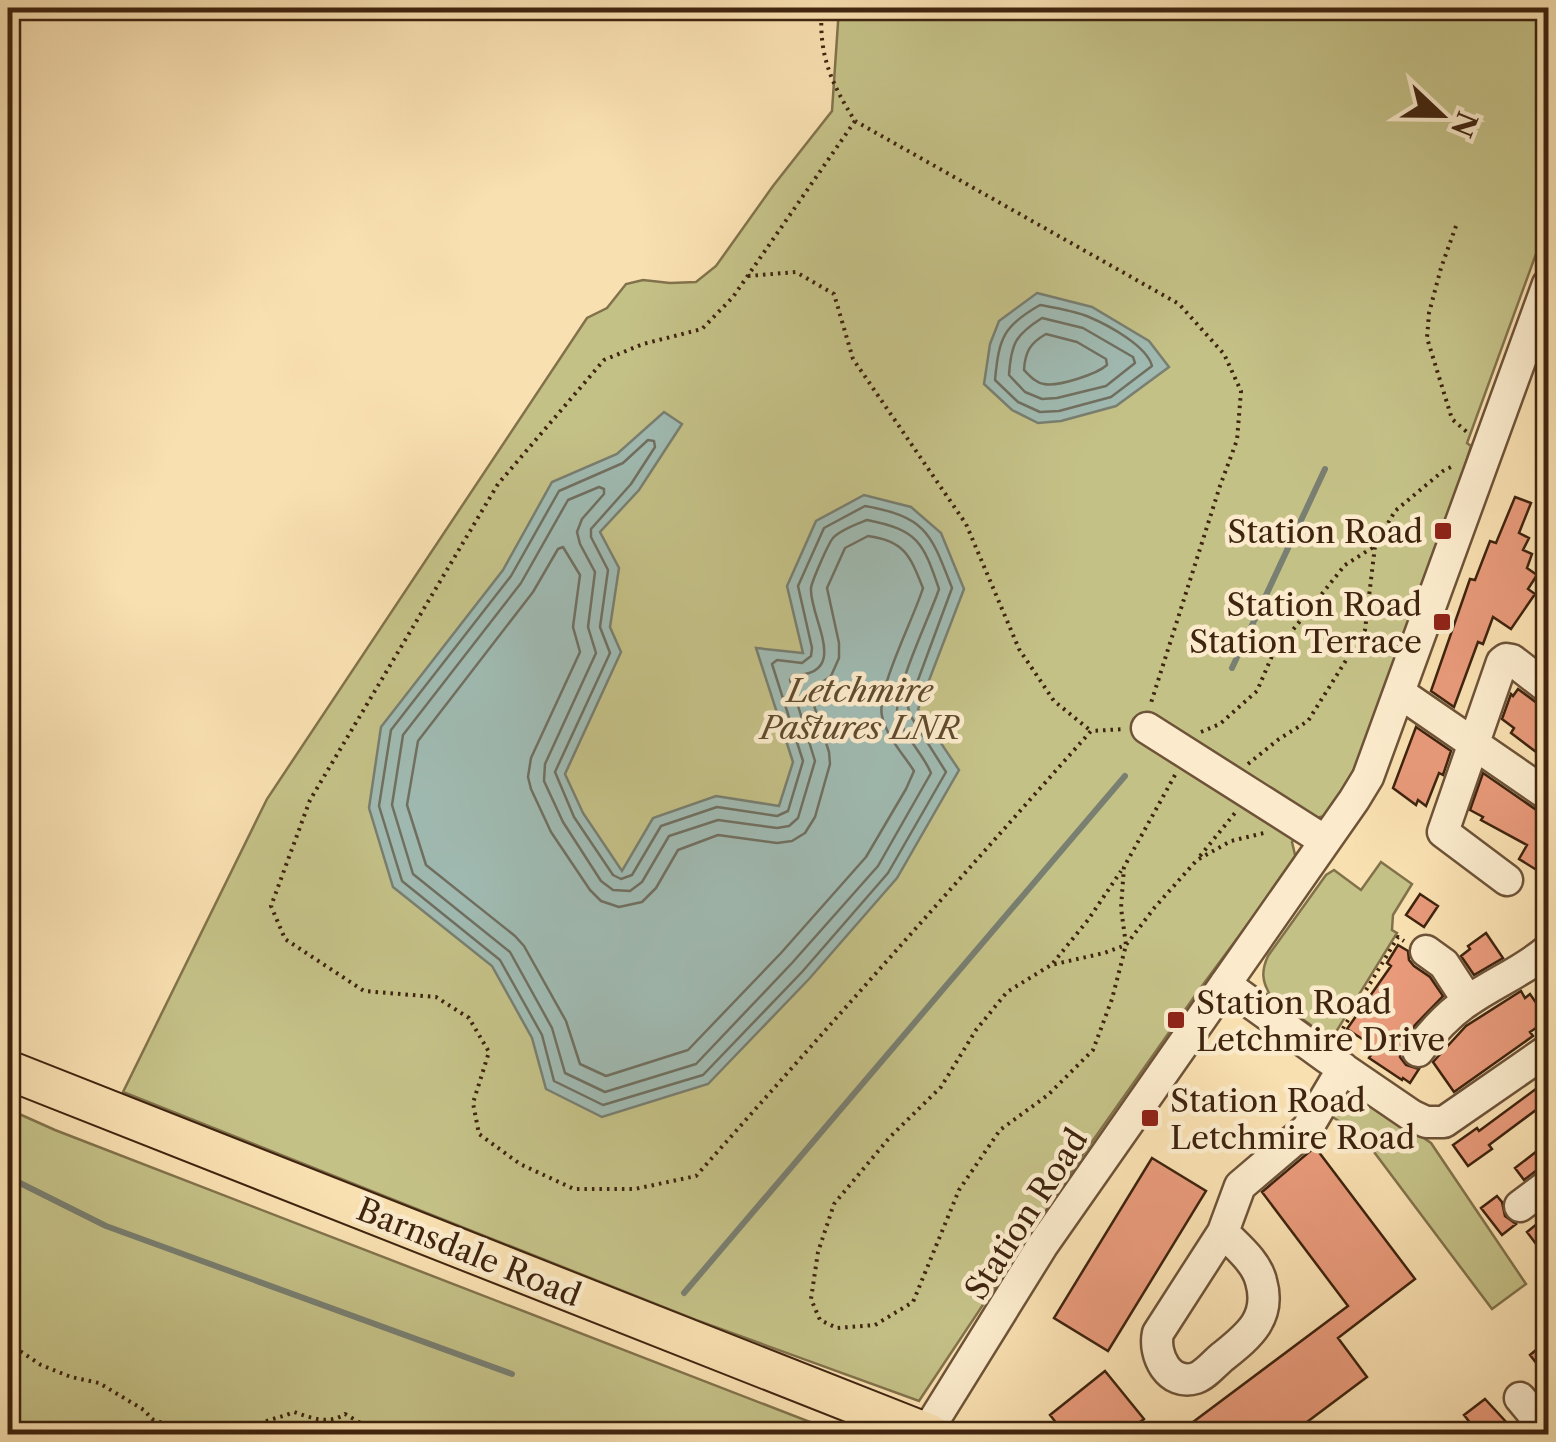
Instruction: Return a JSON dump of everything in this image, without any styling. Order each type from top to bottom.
[{"type":"main road","name":"Barnsdale Road","points":[[8,1070],[928,1434]]},
{"type":"street","name":"Station Road","points":[[928,1434],[1042,1246],[1368,777],[1548,284]]},
{"type":"street","points":[[1507,880],[1443,832],[1505,660],[1512,660],[1548,688]]},
{"type":"street","points":[[1400,693],[1548,795]]},
{"type":"street","points":[[1166,741],[1325,841]]},
{"type":"street","points":[[1426,951],[1444,964],[1468,1001]]},
{"type":"street","points":[[1418,1051],[1435,1028],[1468,1001],[1543,967]]},
{"type":"street","points":[[1226,984],[1335,1063],[1426,1122],[1444,1122],[1548,1050]]},
{"type":"street","points":[[1222,1232],[1256,1268],[1263,1308],[1251,1333],[1198,1378],[1182,1378],[1168,1370],[1158,1357],[1158,1333],[1222,1232],[1240,1186],[1307,1129],[1335,1063]]},
{"type":"street","points":[[1520,1206],[1548,1185]]},
{"type":"street","points":[[1520,1398],[1543,1429]]},
{"type":"path","points":[[822,8],[825,64],[855,121],[1179,304],[1224,354],[1240,391],[1238,440],[1151,701],[1166,741],[1124,867],[1121,908],[1126,945],[1093,1050],[1048,1095],[1000,1130],[959,1190],[913,1302],[875,1325],[837,1328],[820,1320],[811,1298],[818,1252],[834,1204],[890,1136],[941,1087],[976,1030],[1007,992],[1051,965],[1126,945],[1197,860],[1239,787],[1279,739],[1308,721],[1365,630],[1375,546],[1395,510],[1443,470],[1488,451],[1452,420],[1428,338],[1429,314],[1440,268],[1456,226]]},
{"type":"path","points":[[855,121],[733,297],[702,329],[643,344],[604,360],[498,484],[310,800],[271,906],[285,938],[364,991],[436,997],[469,1018],[489,1052],[473,1103],[479,1134],[520,1164],[574,1189],[635,1189],[696,1176],[1091,731]]},
{"type":"path","points":[[748,276],[796,272],[834,294],[853,359],[966,524],[1019,649],[1054,700],[1091,731],[1166,741],[1190,738],[1220,724],[1257,691],[1272,656],[1345,566],[1375,546]]},
{"type":"path","points":[[1197,860],[1231,841],[1266,832],[1290,819]]},
{"type":"path","points":[[1051,965],[1124,867]]},
{"type":"path","points":[[1335,1063],[1398,937],[1426,951]]},
{"type":"path","points":[[8,1342],[41,1365],[99,1383],[152,1419],[191,1434]]},
{"type":"path","points":[[239,1434],[261,1421],[281,1419],[294,1412],[315,1420],[336,1420],[345,1414],[369,1427],[423,1427],[442,1434]]},
{"type":"green space","name":"Letchmire Pastures LNR","points":[[839,8],[1548,8],[1548,221],[1467,443],[1471,446],[1450,514],[1363,761],[1330,811],[1321,817],[1310,815],[1292,842],[1296,859],[1082,1156],[919,1401],[696,1320],[123,1092],[267,799],[587,318],[607,308],[626,284],[643,280],[696,282],[716,266],[832,111]]},
{"type":"green space","points":[[1381,862],[1412,884],[1393,915],[1392,930],[1397,933],[1331,1040],[1270,995],[1264,966],[1326,875],[1334,870],[1361,890]]},
{"type":"green space","points":[[1354,1094],[1431,1143],[1526,1284],[1492,1309],[1362,1136],[1331,1116],[1344,1099]]},
{"type":"green space","points":[[8,1109],[55,1130],[841,1434],[8,1434]]},
{"type":"water","points":[[1037,293],[1092,307],[1149,341],[1169,367],[1116,406],[1038,423],[1012,410],[984,384],[990,344],[999,321]]},
{"type":"water","points":[[664,412],[682,424],[639,490],[600,532],[619,568],[610,627],[621,652],[565,774],[583,813],[622,871],[653,818],[716,796],[779,806],[793,762],[756,648],[803,653],[787,586],[816,521],[864,495],[911,507],[941,533],[964,589],[918,709],[959,770],[897,878],[809,979],[708,1084],[602,1117],[546,1089],[532,1038],[492,966],[393,887],[369,808],[381,727],[503,570],[552,482],[617,454]]},
{"type":"building","points":[[1515,497],[1531,503],[1519,533],[1529,538],[1523,550],[1532,554],[1527,568],[1537,575],[1528,589],[1535,594],[1511,629],[1493,617],[1483,644],[1478,642],[1454,707],[1431,691],[1470,579],[1475,580],[1490,541],[1496,543]]},
{"type":"building","points":[[1518,689],[1548,706],[1548,761],[1511,733],[1514,728],[1502,719],[1511,694]]},
{"type":"building","points":[[1416,727],[1451,751],[1426,806],[1418,800],[1416,805],[1393,788]]},
{"type":"building","points":[[1483,773],[1548,818],[1548,877],[1519,859],[1527,845],[1470,810]]},
{"type":"building","points":[[1420,894],[1438,906],[1424,927],[1406,915]]},
{"type":"building","points":[[1486,933],[1503,958],[1474,975],[1461,956]]},
{"type":"building","points":[[1398,945],[1408,951],[1409,960],[1430,977],[1443,996],[1415,1025],[1400,1048],[1406,1065],[1419,1069],[1410,1083],[1369,1058],[1376,1048],[1347,1029],[1391,966],[1387,963]]},
{"type":"building","points":[[1521,991],[1525,998],[1530,994],[1548,1020],[1530,1032],[1533,1036],[1454,1092],[1433,1062],[1466,1026]]},
{"type":"building","points":[[1548,1080],[1548,1101],[1489,1145],[1492,1149],[1468,1166],[1453,1145],[1477,1128],[1479,1131]]},
{"type":"building","points":[[1315,1147],[1415,1279],[1338,1338],[1367,1377],[1291,1434],[1177,1434],[1348,1306],[1262,1192]]},
{"type":"building","points":[[1537,1151],[1546,1163],[1524,1180],[1515,1168]]},
{"type":"building","points":[[1152,1158],[1206,1191],[1108,1351],[1054,1318]]},
{"type":"building","points":[[1497,1196],[1505,1216],[1516,1224],[1502,1235],[1481,1208]]},
{"type":"building","points":[[1548,1215],[1548,1260],[1527,1232]]},
{"type":"building","points":[[1548,1340],[1548,1378],[1530,1355]]},
{"type":"building","points":[[1105,1371],[1144,1419],[1124,1434],[1065,1434],[1050,1415]]},
{"type":"building","points":[[1485,1399],[1508,1424],[1494,1434],[1479,1434],[1464,1415]]},
{"type":"waterway","points":[[1232,668],[1325,469]]},
{"type":"waterway","points":[[684,1293],[1125,776]]},
{"type":"waterway","points":[[8,1177],[106,1226],[512,1374]]},
{"type":"place","name":"Station Road","points":[[1443,531]]},
{"type":"place","name":"Station Road Station Terrace","points":[[1442,622]]},
{"type":"place","name":"Station Road Letchmire Drive","points":[[1176,1020]]},
{"type":"place","name":"Station Road Letchmire Road","points":[[1150,1118]]}]
